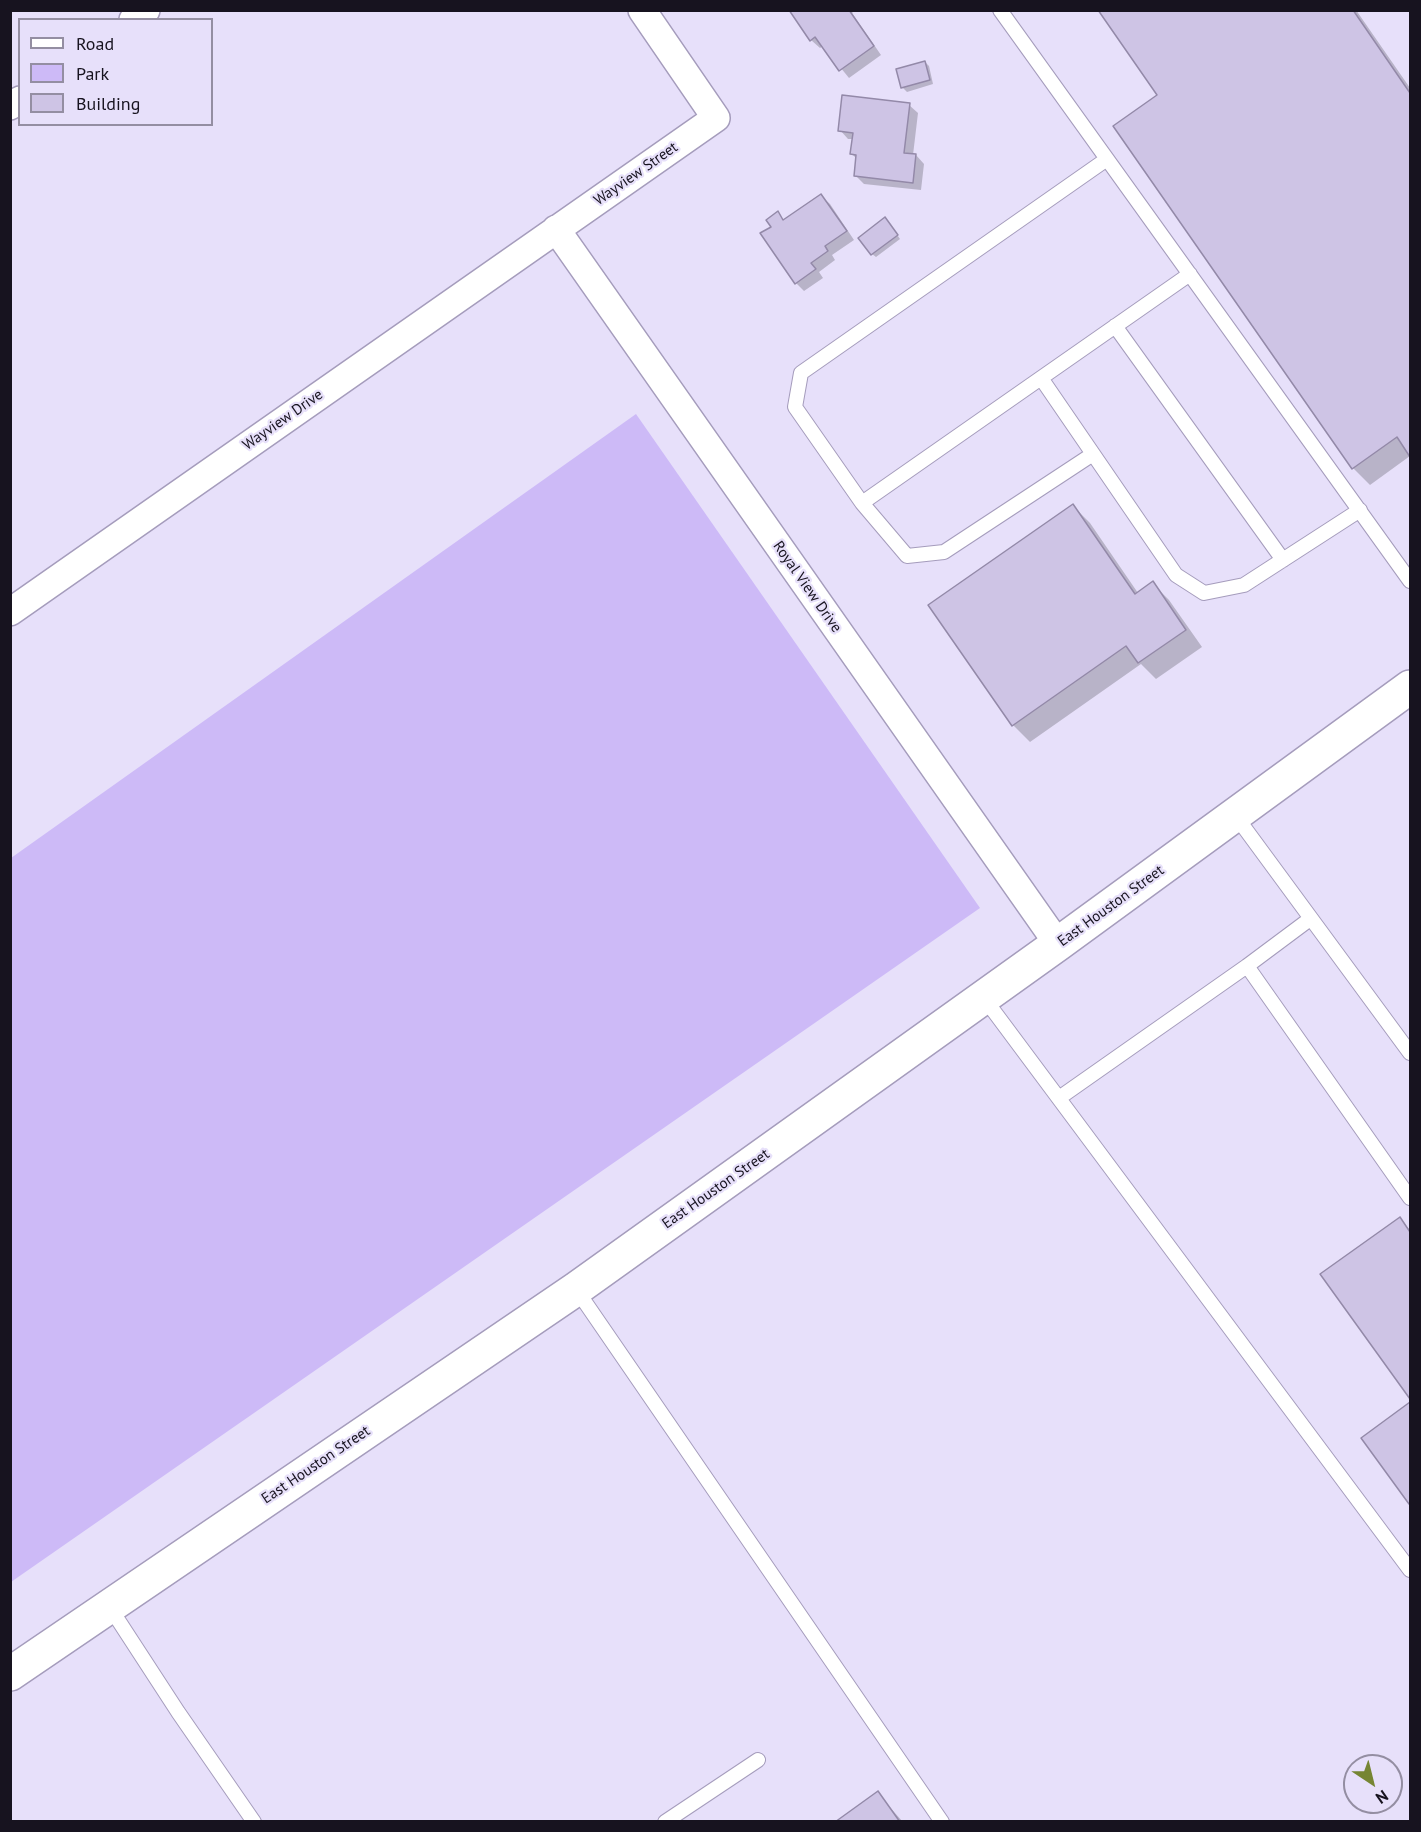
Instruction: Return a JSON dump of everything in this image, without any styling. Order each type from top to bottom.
[{"type":"main road","name":"East Houston Street","points":[[10,1674],[576,1289],[984,998],[1410,687]]},
{"type":"street","name":"Wayview Street","points":[[556,229],[716,118],[642,10]]},
{"type":"street","name":"Wayview Drive","points":[[10,612],[556,229]]},
{"type":"street","name":"Royal View Drive","points":[[556,229],[1058,944]]},
{"type":"lane","points":[[1000,10],[1410,580]]},
{"type":"lane","points":[[1093,454],[944,552],[906,556],[862,503],[795,407],[801,373],[1107,159]]},
{"type":"lane","points":[[862,503],[1190,274]]},
{"type":"lane","points":[[1114,326],[1283,560]]},
{"type":"lane","points":[[1041,378],[1176,575],[1204,593],[1244,585],[1360,510]]},
{"type":"lane","points":[[1235,815],[1410,1053]]},
{"type":"lane","points":[[1059,1098],[1310,919]]},
{"type":"lane","points":[[1247,966],[1410,1198]]},
{"type":"lane","points":[[984,998],[1410,1570]]},
{"type":"lane","points":[[576,1289],[942,1821]]},
{"type":"lane","points":[[109,1606],[178,1713],[255,1821]]},
{"type":"lane","points":[[665,1821],[758,1760]]},
{"type":"green space","points":[[636,414],[980,908],[11,1582],[11,858]]},
{"type":"building","points":[[789,10],[849,10],[874,46],[839,71],[815,37],[810,41]]},
{"type":"building","points":[[1098,10],[1353,10],[1410,93],[1410,457],[1397,437],[1352,469],[1113,126],[1157,95]]},
{"type":"building","points":[[925,61],[930,80],[901,88],[896,69]]},
{"type":"building","points":[[842,95],[910,103],[904,153],[916,154],[913,183],[854,176],[856,155],[850,154],[853,133],[838,131]]},
{"type":"building","points":[[821,194],[847,231],[825,246],[828,251],[811,263],[816,269],[795,284],[760,233],[771,227],[766,220],[778,211],[783,220]]},
{"type":"building","points":[[885,217],[898,235],[871,255],[858,238]]},
{"type":"building","points":[[1073,504],[1135,594],[1153,581],[1186,630],[1138,663],[1126,646],[1012,726],[928,605]]},
{"type":"building","points":[[1400,1217],[1410,1232],[1410,1399],[1320,1274]]},
{"type":"building","points":[[1410,1402],[1410,1503],[1409,1504],[1361,1438]]},
{"type":"building","points":[[878,1791],[900,1822],[835,1822]]}]
